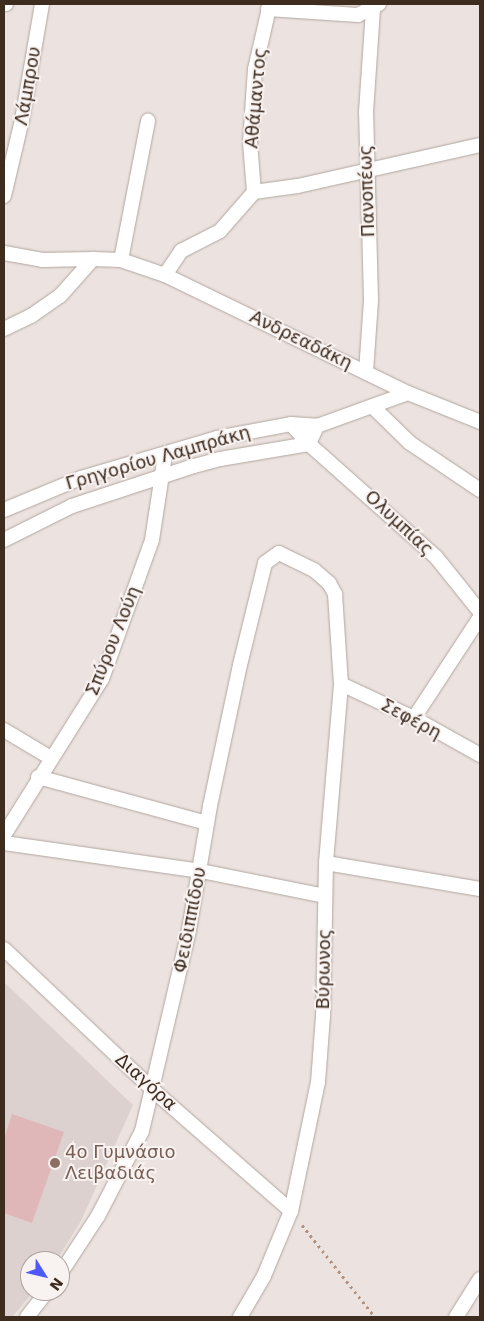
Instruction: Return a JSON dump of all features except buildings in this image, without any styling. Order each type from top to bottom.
[{"type":"street","name":"Λάμπρου","points":[[4,196],[22,120],[42,4]]},
{"type":"street","points":[[269,6],[358,15],[376,7]]},
{"type":"street","name":"Αθάμαντος","points":[[254,192],[250,142],[255,69],[269,6]]},
{"type":"street","name":"Πανοπέως","points":[[366,372],[371,300],[366,171],[376,7]]},
{"type":"street","points":[[121,260],[148,121]]},
{"type":"street","points":[[166,276],[181,251],[220,231],[254,192],[366,171],[480,145]]},
{"type":"street","name":"Ανδρεαδάκη","points":[[4,253],[42,260],[121,260],[166,276],[408,393],[479,419]]},
{"type":"street","points":[[4,329],[31,316],[60,296],[93,259]]},
{"type":"street","name":"Γρηγορίου Λαμπράκη","points":[[4,510],[81,478],[165,455],[217,438],[291,424],[317,426],[374,408],[408,393]]},
{"type":"street","points":[[374,408],[410,443],[480,490]]},
{"type":"street","name":"Ολυμπίας","points":[[291,424],[309,444],[436,557],[480,612]]},
{"type":"street","points":[[309,444],[317,426]]},
{"type":"street","name":"Γρηγορίου Λαμπράκη","points":[[4,540],[72,506],[164,478],[220,458],[309,444]]},
{"type":"street","name":"Σπύρου Λούη","points":[[4,835],[38,777],[102,679],[152,540],[164,478],[165,455]]},
{"type":"street","name":"Βύρωνος","points":[[240,1317],[264,1276],[291,1211],[318,1082],[323,1016],[326,864],[341,684],[338,607],[329,582],[314,570],[279,552]]},
{"type":"street","name":"Φειδιππίδου","points":[[70,1259],[98,1216],[135,1148],[154,1091],[202,871],[207,823],[266,563],[279,552]]},
{"type":"street","points":[[414,718],[480,617]]},
{"type":"street","name":"Σεφέρη","points":[[341,684],[414,718],[480,755]]},
{"type":"street","points":[[4,730],[51,758]]},
{"type":"street","points":[[38,777],[207,823]]},
{"type":"street","points":[[4,843],[202,871],[325,896]]},
{"type":"street","points":[[326,864],[480,889]]},
{"type":"street","name":"Διαγόρα","points":[[4,949],[154,1091],[291,1211]]},
{"type":"street","points":[[456,1317],[480,1278]]},
{"type":"street","points":[[27,1317],[39,1301]]},
{"type":"path","points":[[291,1211],[375,1317]]},
{"type":"shaded area","name":"4o Γυμνάσιο Λειβαδιάς","points":[[4,982],[133,1105],[81,1221],[62,1251],[20,1251],[20,1301],[26,1301],[12,1317],[4,1317]]},
{"type":"shaded area","points":[[12,1114],[64,1132],[32,1223],[4,1213],[4,1139]]},
{"type":"place","name":"4o Γυμνάσιο Λειβαδιάς","points":[[55,1163]]}]
